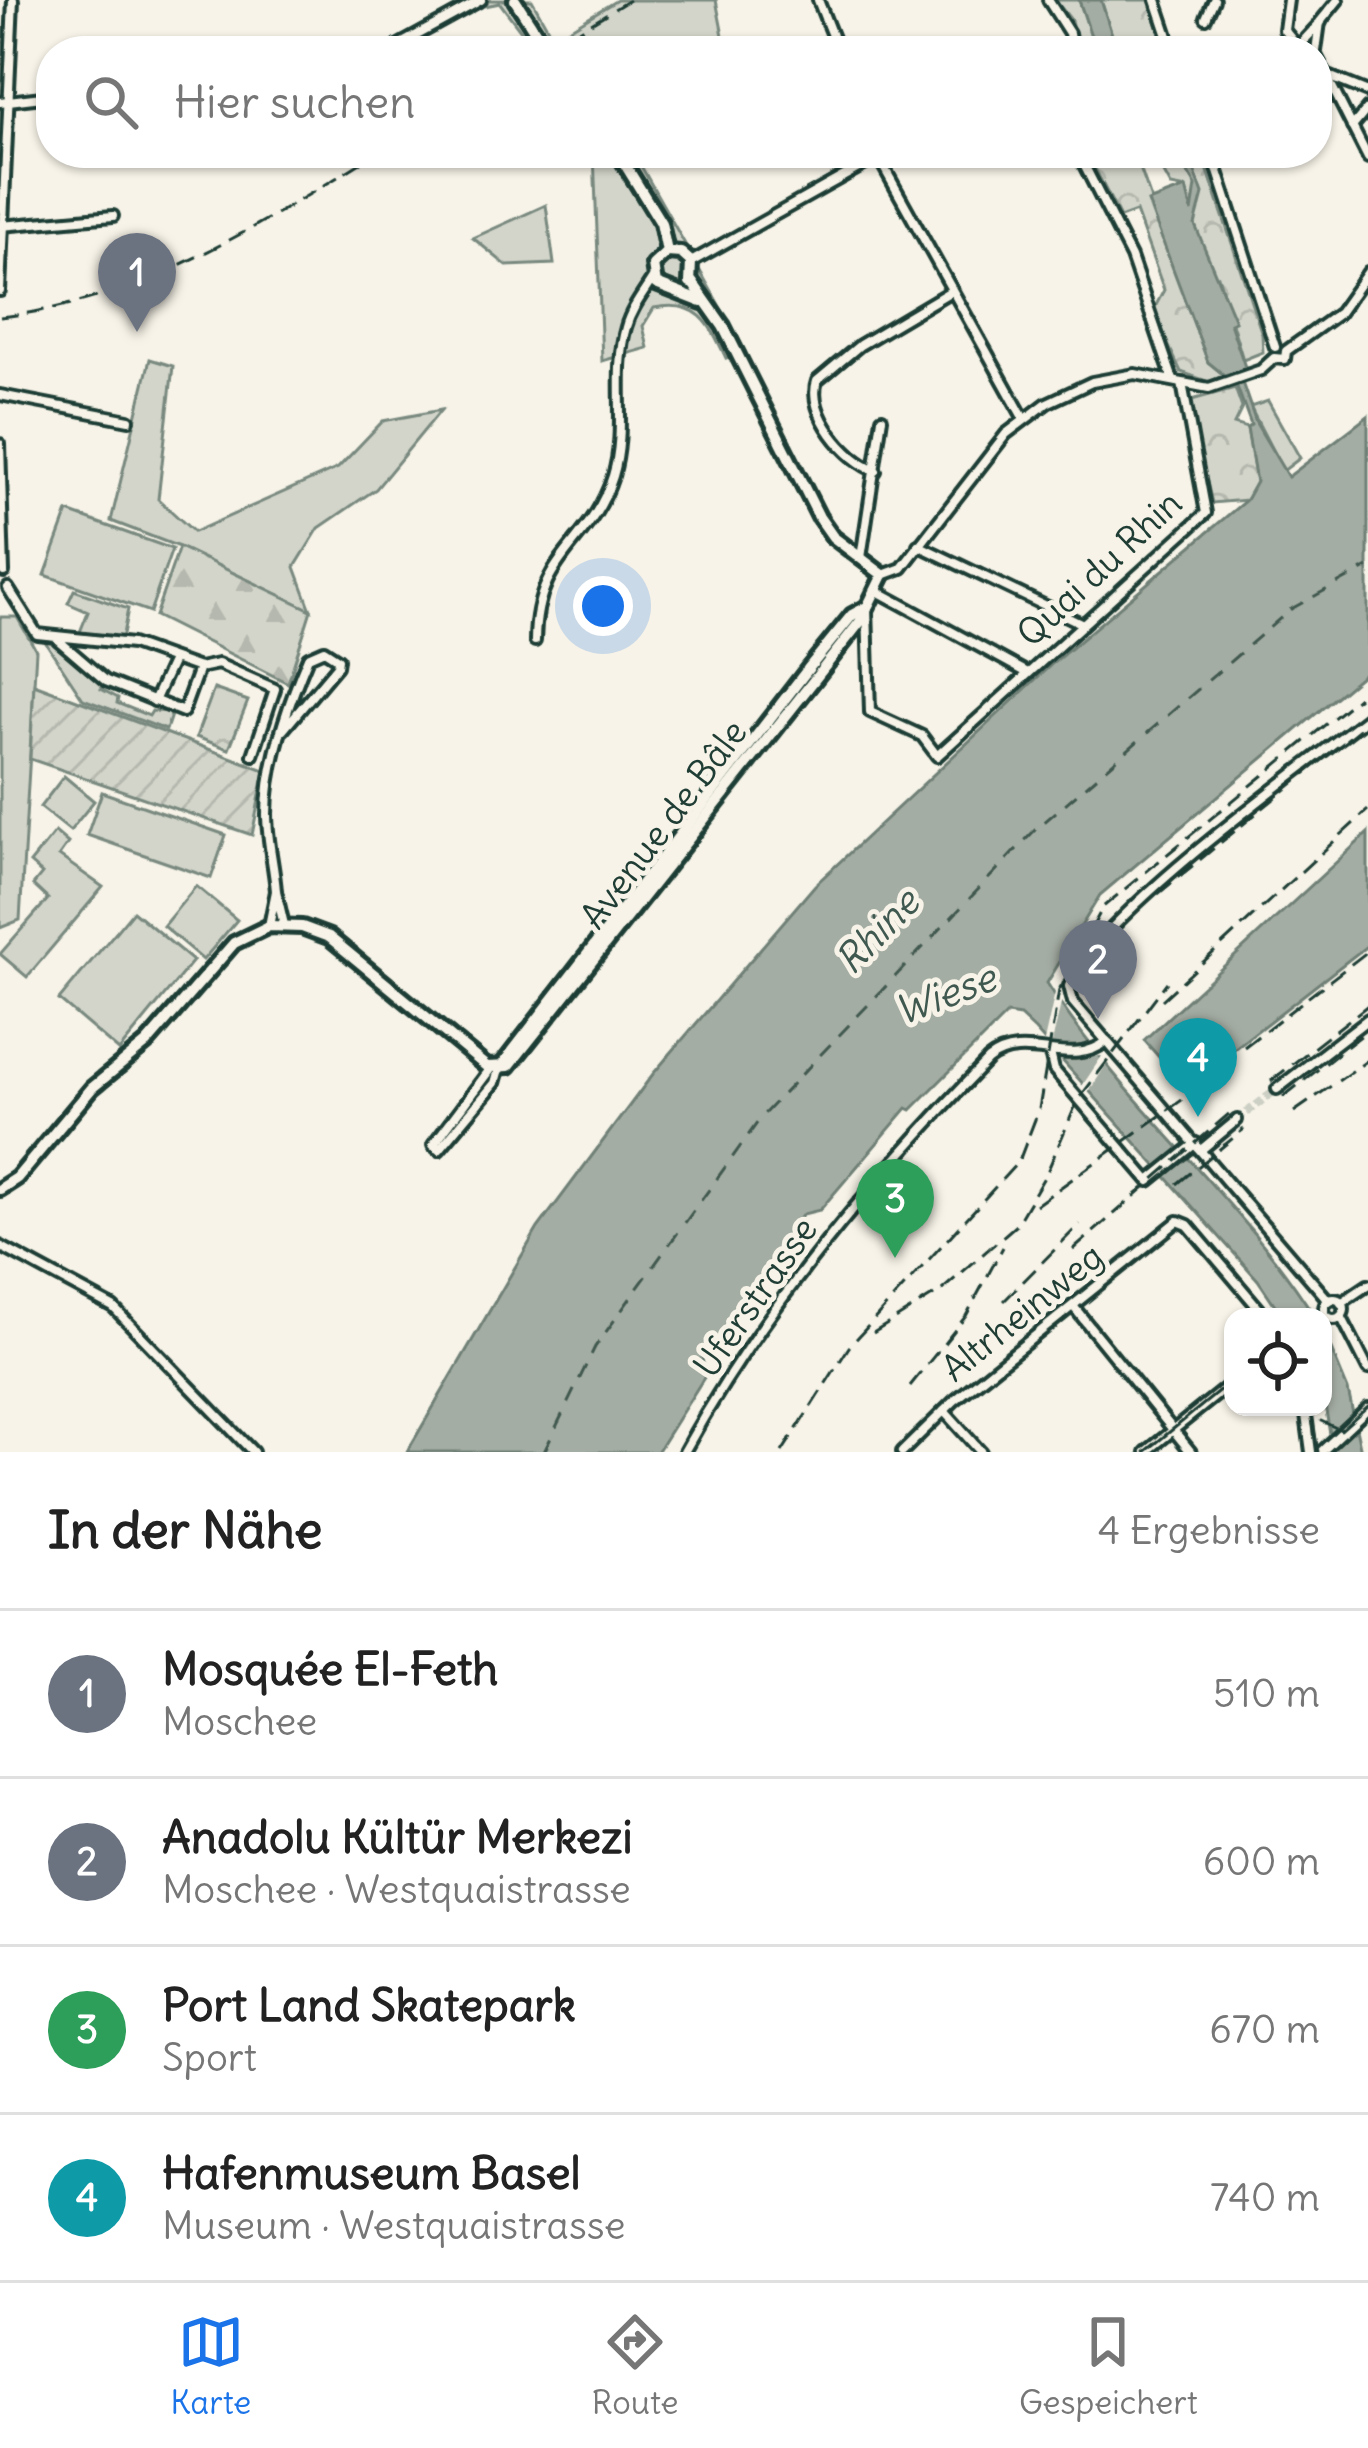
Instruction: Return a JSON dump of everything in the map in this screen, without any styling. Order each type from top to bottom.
[{"type":"main road","points":[[515,0],[538,36]]},
{"type":"main road","points":[[627,168],[661,224],[667,252]]},
{"type":"main road","points":[[710,308],[657,284],[656,259],[667,252],[681,253],[691,262],[692,282],[710,308],[819,517],[833,537],[883,575]]},
{"type":"main road","points":[[678,292],[692,282]]},
{"type":"main road","name":"Avenue de Bâle","points":[[492,1068],[583,970],[808,669],[852,615],[879,592],[883,575]]},
{"type":"main road","points":[[0,1190],[17,1178],[92,1088],[147,1043],[229,948],[269,926],[284,925],[329,938],[492,1068]]},
{"type":"street","points":[[0,291],[4,102],[13,0]]},
{"type":"street","points":[[415,36],[481,0]]},
{"type":"street","points":[[818,0],[832,36]]},
{"type":"street","points":[[1048,0],[1070,36]]},
{"type":"street","points":[[1156,0],[1168,36]]},
{"type":"street","points":[[1206,18],[1214,0]]},
{"type":"street","points":[[1288,0],[1284,30],[1288,36]]},
{"type":"street","points":[[1308,36],[1339,0]]},
{"type":"street","points":[[1319,36],[1321,22]]},
{"type":"street","points":[[1332,78],[1368,92]]},
{"type":"street","points":[[1332,90],[1368,158]]},
{"type":"street","points":[[4,102],[36,98]]},
{"type":"street","points":[[1352,127],[1368,108]]},
{"type":"street","points":[[691,262],[854,168]]},
{"type":"street","points":[[884,168],[1024,419]]},
{"type":"street","name":"Quai du Rhin","points":[[866,607],[870,712],[922,736],[937,755],[1206,513],[1178,382],[1164,356],[1131,257],[1086,168]]},
{"type":"street","points":[[1216,168],[1274,353],[1285,358],[1286,351],[1339,313],[1365,285],[1368,272]]},
{"type":"street","points":[[1,225],[113,216]]},
{"type":"street","points":[[535,640],[536,606],[545,578],[593,517],[614,472],[623,339],[641,298],[657,284]]},
{"type":"street","points":[[876,471],[856,461],[817,412],[817,381],[860,345],[951,291]]},
{"type":"street","points":[[883,575],[902,568],[994,447],[1024,419],[1092,382],[1156,374],[1198,388],[1249,374],[1274,353]]},
{"type":"street","points":[[1156,374],[1164,356]]},
{"type":"street","points":[[0,395],[129,420]]},
{"type":"street","points":[[861,558],[882,418]]},
{"type":"street","points":[[0,444],[2,571],[10,579],[4,590],[37,634],[58,640],[132,644],[199,668],[218,664],[275,689],[253,754]]},
{"type":"street","points":[[918,545],[1081,623]]},
{"type":"street","points":[[879,592],[1026,672]]},
{"type":"street","points":[[58,640],[106,681],[183,712],[199,668]]},
{"type":"street","points":[[284,730],[338,659],[325,650],[310,653],[284,730],[267,803],[284,925]]},
{"type":"street","points":[[154,701],[173,660]]},
{"type":"street","points":[[1368,717],[1172,874],[1082,964],[1071,978],[1070,997],[1104,1044],[1329,1300],[1341,1303],[1368,1285]]},
{"type":"street","points":[[269,926],[276,891]]},
{"type":"street","points":[[1277,1089],[1368,1019]]},
{"type":"street","name":"Uferstrasse","points":[[684,1452],[755,1339],[837,1227],[918,1132],[997,1053],[1022,1046],[1052,1053],[1104,1044]]},
{"type":"street","points":[[1052,1053],[1049,1063],[1149,1181],[1237,1120]]},
{"type":"street","name":"Avenue de Bâle","points":[[492,1068],[495,1082],[440,1150],[433,1145],[492,1068]]},
{"type":"street","name":"Altrheinweg","points":[[902,1452],[944,1411],[1181,1221],[1258,1308]]},
{"type":"street","points":[[0,1246],[113,1307],[254,1452]]},
{"type":"street","points":[[1325,1308],[1329,1300]]},
{"type":"street","points":[[1341,1303],[1341,1316],[1368,1369]]},
{"type":"street","points":[[1073,1306],[1191,1452]]},
{"type":"street","points":[[1332,1316],[1341,1316]]},
{"type":"street","points":[[1146,1452],[1224,1389]]},
{"type":"street","points":[[1324,1449],[1366,1410]]},
{"type":"street","points":[[944,1411],[980,1452]]},
{"type":"street","points":[[1306,1416],[1311,1452]]},
{"type":"green space","points":[[461,0],[532,0],[551,34],[525,36],[500,3],[465,10]]},
{"type":"green space","points":[[617,0],[716,0],[723,36],[558,36]]},
{"type":"green space","points":[[1055,0],[1079,0],[1091,36],[1074,36],[1071,20]]},
{"type":"green space","points":[[1101,0],[1149,0],[1161,36],[1112,36]]},
{"type":"green space","points":[[595,168],[642,168],[745,351],[726,358],[700,316],[669,306],[654,308],[643,326],[648,348],[602,361]]},
{"type":"green space","points":[[1095,168],[1140,168],[1208,362],[1224,375],[1209,382],[1181,372],[1156,319],[1154,309],[1164,290],[1136,212],[1120,218]]},
{"type":"green space","points":[[1161,168],[1207,168],[1262,334],[1263,352],[1243,360],[1218,276],[1214,278],[1182,188],[1171,186]]},
{"type":"green space","points":[[546,205],[554,264],[507,266],[473,238]]},
{"type":"green space","points":[[150,359],[173,366],[158,499],[194,532],[338,468],[383,421],[441,410],[376,489],[319,528],[295,567],[311,610],[179,547],[111,521]]},
{"type":"green space","points":[[1235,388],[1242,408],[1234,424],[1247,428],[1256,482],[1246,500],[1212,503],[1188,401]]},
{"type":"green space","points":[[1268,401],[1300,458],[1283,471],[1250,407]]},
{"type":"green space","points":[[68,512],[172,549],[150,612],[45,575]]},
{"type":"green space","points":[[179,547],[311,610],[288,683],[155,616]]},
{"type":"green space","points":[[74,590],[128,609],[122,639],[78,637],[88,612],[68,603]]},
{"type":"green space","points":[[0,617],[17,617],[36,650],[20,920],[0,928]]},
{"type":"green space","points":[[50,639],[103,683],[101,689],[118,698],[117,703],[149,716],[152,711],[172,712],[166,730],[83,699],[46,643]]},
{"type":"green space","points":[[34,684],[265,770],[252,835],[30,759]]},
{"type":"green space","points":[[214,689],[248,701],[229,749],[196,737]]},
{"type":"green space","points":[[64,776],[94,801],[70,831],[40,807]]},
{"type":"green space","points":[[102,792],[226,835],[211,878],[87,835]]},
{"type":"green space","points":[[55,832],[68,843],[59,856],[103,887],[27,977],[0,954],[48,899],[33,885],[42,874],[30,863]]},
{"type":"green space","points":[[196,886],[237,920],[203,960],[163,926]]},
{"type":"green space","points":[[133,911],[193,961],[119,1051],[59,1000]]},
{"type":"water","points":[[1079,0],[1101,0],[1112,36],[1091,36]]},
{"type":"water","points":[[1185,168],[1193,168],[1203,194],[1195,225],[1235,321],[1230,323],[1245,367],[1238,371],[1256,423],[1288,477],[1368,416],[1368,670],[1100,895],[1047,983],[1110,1069],[1252,1231],[1309,1308],[1277,1308],[1258,1280],[1035,1030],[1020,1016],[1007,1014],[911,1110],[907,1108],[820,1210],[803,1214],[772,1257],[774,1269],[702,1357],[705,1376],[657,1452],[407,1452],[538,1228],[653,1074],[815,885],[1053,663],[1246,500],[1256,482],[1247,428],[1251,425],[1232,373],[1224,375],[1208,362],[1148,202],[1186,188],[1192,212],[1196,186]]},
{"type":"water","points":[[1368,833],[1368,945],[1185,1087],[1144,1040]]},
{"type":"water","points":[[1332,1352],[1348,1390],[1361,1452],[1333,1452],[1327,1416],[1332,1416]]},
{"type":"pier","points":[[1056,988],[1062,999],[1051,1048],[1086,1047],[1094,1039],[1111,1058],[1086,1096],[1080,1089],[1102,1056],[1064,1059],[1058,1064],[1043,1046]]},
{"type":"ferry route","points":[[544,1452],[595,1347],[763,1115],[1035,830],[1291,609],[1368,567]]},
{"type":"tunnel","points":[[1237,1120],[1277,1089]]},
{"type":"tram line","points":[[1145,1452],[1224,1387]]},
{"type":"tram line","points":[[1321,1421],[1341,1430],[1368,1406]]},
{"type":"tram line","points":[[1312,1416],[1318,1452]]},
{"type":"railway","points":[[570,36],[629,0]]},
{"type":"railway","points":[[0,317],[103,295],[151,277],[243,233],[352,168]]},
{"type":"railway","points":[[782,1452],[849,1347],[1019,1161],[1039,1109],[1059,990],[1103,907],[1359,697]]},
{"type":"railway","points":[[1158,894],[1368,722]]},
{"type":"railway","points":[[1162,1000],[1368,810]]},
{"type":"railway","points":[[1244,1047],[1368,951]]},
{"type":"railway","points":[[873,1333],[942,1290],[1016,1225],[1047,1172],[1078,1100],[1167,982]]},
{"type":"railway","points":[[1271,1081],[1368,1005]]},
{"type":"railway","points":[[1283,1097],[1368,1030]]},
{"type":"railway","points":[[1294,1112],[1368,1060]]},
{"type":"railway","points":[[1036,1205],[1207,1082]]},
{"type":"railway","points":[[1073,1250],[1231,1112]]},
{"type":"railway","points":[[1177,1184],[1244,1129]]},
{"type":"railway","points":[[1004,1301],[1080,1224]]},
{"type":"railway","points":[[910,1386],[966,1316],[1003,1247]]},
{"type":"place","name":"Mosquée El-Feth","points":[[137,332]]},
{"type":"place","name":"Anadolu Kültür Merkezi","points":[[1098,1019]]},
{"type":"place","name":"Hafenmuseum Basel","points":[[1198,1117]]},
{"type":"place","name":"Port Land Skatepark","points":[[895,1258]]},
{"type":"water label","name":"Rhine","points":[[877,931]]},
{"type":"water label","name":"Wiese","points":[[945,994]]}]
